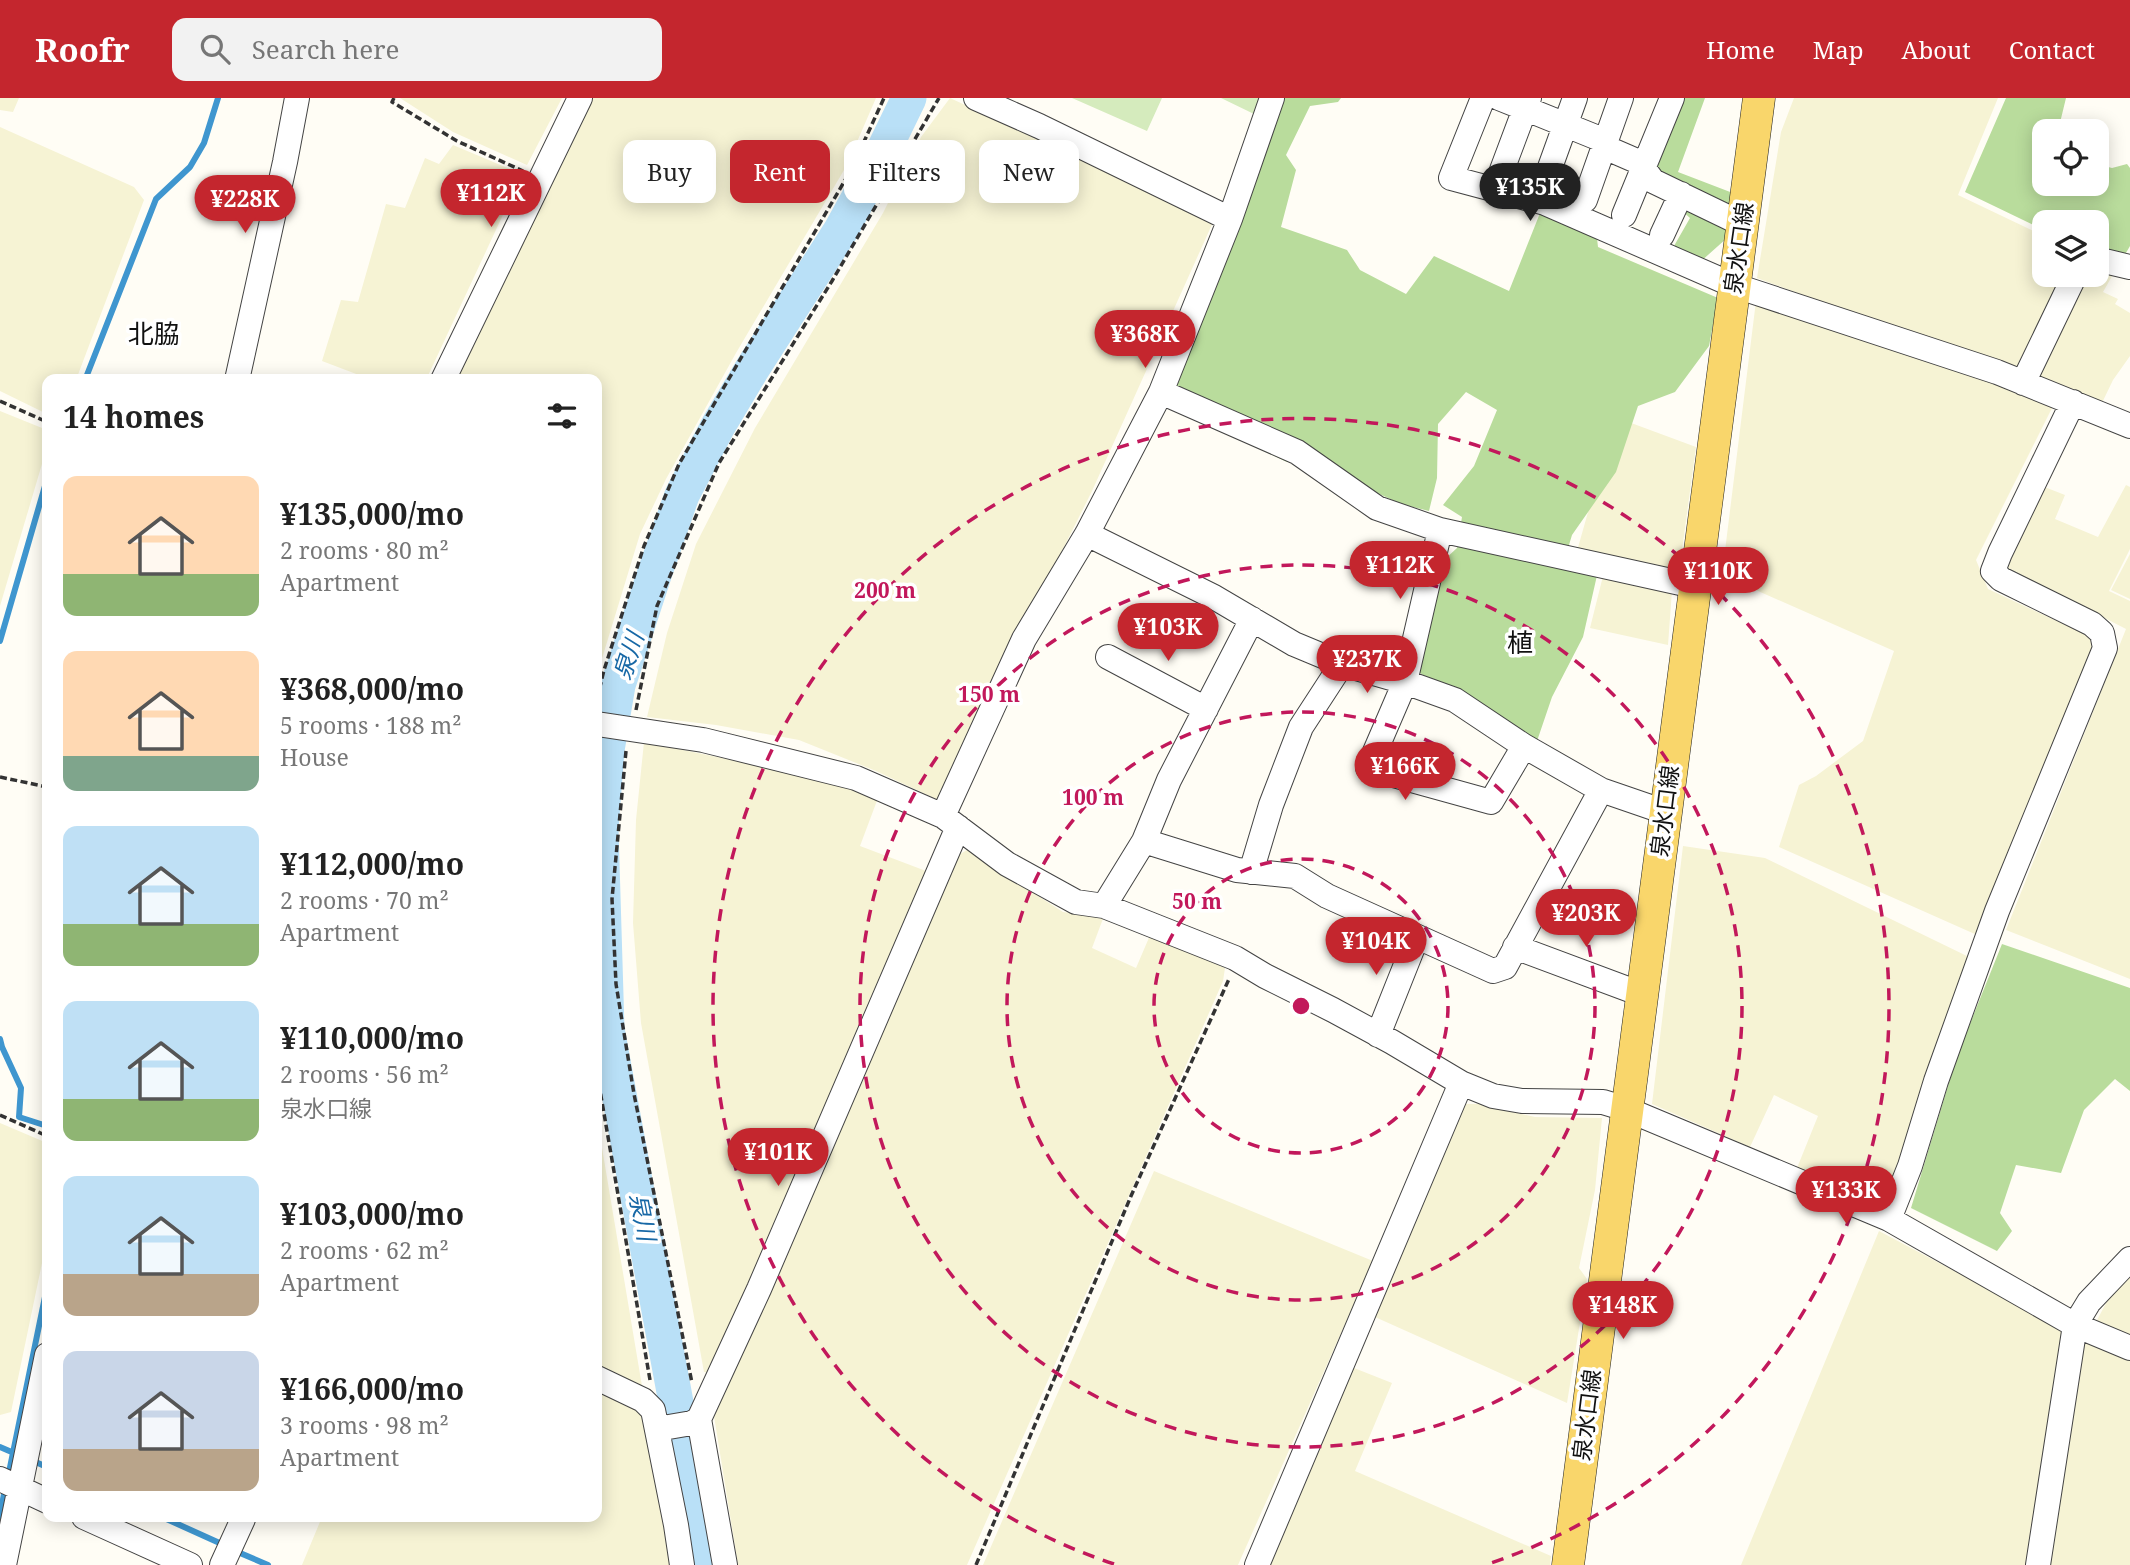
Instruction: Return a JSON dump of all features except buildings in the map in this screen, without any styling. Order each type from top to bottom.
[{"type":"main road","name":"泉水口線","points":[[1568,1565],[1759,98]]},
{"type":"street","points":[[238,374],[297,98]]},
{"type":"street","points":[[446,374],[580,98]]},
{"type":"street","points":[[976,98],[1230,219]]},
{"type":"street","points":[[725,1565],[695,1421],[765,1276],[1024,639],[1087,534],[1161,392],[1230,219],[1272,98]]},
{"type":"street","points":[[1544,184],[1575,98]]},
{"type":"street","points":[[1585,200],[1621,98]]},
{"type":"street","points":[[1624,215],[1672,98]]},
{"type":"street","points":[[1742,224],[1653,181],[1639,162],[1609,149],[1598,138],[1527,103],[1481,100],[1451,178],[1545,203],[1734,285],[1997,372],[2130,426]]},
{"type":"street","points":[[1502,170],[1527,103]]},
{"type":"street","points":[[1662,235],[1681,194]]},
{"type":"street","points":[[2109,262],[2130,267]]},
{"type":"street","points":[[2023,383],[2069,287]]},
{"type":"street","points":[[1161,392],[1297,452],[1377,508],[1440,530],[1694,586]]},
{"type":"street","points":[[1889,1219],[1910,1166],[1936,1081],[1997,911],[2105,648],[2102,633],[2092,624],[2001,579],[1993,571],[2073,402]]},
{"type":"street","points":[[1440,530],[1405,682],[1368,768],[1491,802],[1524,746]]},
{"type":"street","points":[[1087,534],[1214,597],[1294,644],[1342,664],[1455,700],[1524,746],[1601,790],[1664,812]]},
{"type":"street","points":[[1104,906],[1144,841],[1169,780],[1252,619]]},
{"type":"street","points":[[1108,657],[1206,709]]},
{"type":"street","points":[[1251,872],[1270,805],[1301,727],[1342,664]]},
{"type":"street","points":[[602,726],[703,740],[856,778],[951,821],[1017,870],[1076,902],[1104,906],[1235,958],[1461,1083],[1493,1096],[1522,1101],[1603,1102],[1626,1109],[1889,1219],[2075,1325],[2130,1348]]},
{"type":"street","points":[[1144,841],[1237,870],[1295,876],[1327,896],[1493,971],[1505,967],[1601,790]]},
{"type":"street","points":[[1378,1035],[1417,937]]},
{"type":"street","points":[[1515,947],[1641,994]]},
{"type":"street","points":[[1257,1565],[1461,1083]]},
{"type":"street","points":[[2038,1565],[2075,1325],[2089,1302],[2130,1259]]},
{"type":"street","points":[[4,1565],[10,1484],[42,1375]]},
{"type":"street","points":[[602,1380],[643,1400],[658,1422],[682,1565]]},
{"type":"street","points":[[658,1422],[695,1421]]},
{"type":"street","points":[[10,1484],[42,1499]]},
{"type":"street","points":[[95,1522],[190,1565]]},
{"type":"street","points":[[222,1565],[242,1522]]},
{"type":"path","points":[[394,98],[392,102],[457,141],[541,179]]},
{"type":"path","points":[[602,678],[644,546],[679,464],[851,170],[884,98]]},
{"type":"path","points":[[695,1421],[616,985],[612,899],[628,729],[657,606],[719,463],[832,281],[939,98]]},
{"type":"path","points":[[0,401],[42,420]]},
{"type":"path","points":[[0,777],[42,786]]},
{"type":"path","points":[[976,1565],[1131,1196],[1228,982],[1235,958]]},
{"type":"path","points":[[602,1102],[658,1422]]},
{"type":"path","points":[[0,1115],[42,1134]]},
{"type":"shaded area","points":[[0,98],[19,98],[13,112],[0,110]]},
{"type":"shaded area","points":[[400,98],[562,98],[527,165],[453,132]]},
{"type":"shaded area","points":[[586,98],[876,98],[858,140],[844,140],[844,170],[830,194],[830,140],[730,140],[730,203],[825,203],[666,479],[640,534],[602,659],[602,374],[458,374],[472,349],[524,229]]},
{"type":"shaded area","points":[[950,98],[1041,140],[979,140],[979,203],[1079,203],[1079,158],[1214,220],[1092,491],[1060,555],[1021,620],[938,800],[799,740],[716,725],[647,717],[667,633],[696,544],[755,428],[888,203],[965,203],[965,140],[920,140]]},
{"type":"shaded area","points":[[1794,98],[1998,98],[1958,195],[2032,230],[2032,287],[2064,287],[2019,374],[1757,278],[1781,132]]},
{"type":"shaded area","points":[[0,127],[134,187],[144,200],[78,374],[42,374],[42,412],[0,391]]},
{"type":"shaded area","points":[[453,145],[522,174],[429,374],[356,374],[322,361],[341,300],[358,302],[386,204],[405,208],[425,158],[439,164]]},
{"type":"shaded area","points":[[2109,268],[2115,271],[2109,282]]},
{"type":"shaded area","points":[[2074,287],[2106,287],[2103,292],[2118,299],[2115,304],[2130,313],[2130,356],[2113,380],[2100,407],[2032,375]]},
{"type":"shaded area","points":[[1756,301],[2054,404],[1976,560],[1988,589],[2089,636],[2094,643],[1977,935],[1779,847],[1799,785],[1816,776],[1863,741],[1894,651],[1722,575]]},
{"type":"shaded area","points":[[0,411],[42,428],[42,464],[0,606]]},
{"type":"shaded area","points":[[1615,417],[1696,447],[1679,572],[1577,551]]},
{"type":"shaded area","points":[[2126,485],[2130,487],[2130,549],[2109,591],[2130,601],[2130,979],[2006,930],[2126,629],[2006,567],[2042,486],[2065,495],[2055,519],[2098,537]]},
{"type":"shaded area","points":[[2130,554],[2130,599],[2111,590]]},
{"type":"shaded area","points":[[1603,576],[1672,591],[1668,645],[1590,628]]},
{"type":"shaded area","points":[[644,742],[834,781],[878,798],[860,846],[926,871],[712,1374],[704,1372],[641,1023],[633,923],[636,820]]},
{"type":"shaded area","points":[[1683,846],[1765,858],[1969,957],[1889,1195],[1881,1203],[1797,1168],[1818,1116],[1774,1095],[1750,1147],[1652,1104]]},
{"type":"shaded area","points":[[967,850],[1063,912],[1104,916],[1092,948],[1136,968],[1151,933],[1225,968],[1223,981],[967,1565],[738,1565],[714,1416],[953,858]]},
{"type":"shaded area","points":[[1463,1104],[1479,1104],[1535,1117],[1602,1118],[1595,1190],[1579,1268],[1587,1279],[1567,1403],[1375,1317]]},
{"type":"shaded area","points":[[0,1123],[42,1141],[42,1263],[11,1412],[0,1415]]},
{"type":"shaded area","points":[[602,1148],[642,1386],[602,1369]]},
{"type":"shaded area","points":[[1154,1171],[1373,1261],[1238,1565],[983,1565]]},
{"type":"shaded area","points":[[1879,1231],[2086,1341],[2114,1288],[2130,1271],[2130,1565],[1741,1565]]},
{"type":"shaded area","points":[[1349,1366],[1392,1383],[1355,1471],[1551,1556],[1550,1565],[1265,1565]]},
{"type":"shaded area","points":[[602,1393],[640,1411],[653,1460],[671,1565],[302,1565],[320,1522],[602,1522]]},
{"type":"green space","points":[[1072,98],[1162,98],[1147,131]]},
{"type":"green space","points":[[1221,98],[1260,98],[1254,114]]},
{"type":"green space","points":[[1281,98],[1341,98],[1338,102],[1310,106],[1286,155],[1296,170],[1281,227],[1347,250],[1360,270],[1406,294],[1434,256],[1509,291],[1546,198],[1594,212],[1598,247],[1718,298],[1709,346],[1675,392],[1638,406],[1616,472],[1572,535],[1562,568],[1598,571],[1583,637],[1552,697],[1536,744],[1402,662],[1430,573],[1457,548],[1462,517],[1443,505],[1474,466],[1497,410],[1466,392],[1438,424],[1437,478],[1429,511],[1401,504],[1293,454],[1287,462],[1166,405]]},
{"type":"green space","points":[[1681,98],[1705,98],[1678,172],[1738,195],[1727,238],[1699,263],[1670,253],[1690,218],[1650,185]]},
{"type":"green space","points":[[2006,98],[2066,98],[2061,119],[2032,119],[2032,196],[2109,196],[2109,167],[2127,164],[2130,168],[2130,246],[2123,258],[2109,255],[2109,210],[2032,210],[2032,224],[1965,192]]},
{"type":"green space","points":[[2002,944],[2130,988],[2130,1091],[2115,1079],[2084,1110],[2061,1173],[2016,1165],[2000,1213],[2012,1231],[1997,1251],[1911,1208],[1957,1056]]},
{"type":"waterway","points":[[87,374],[156,199],[190,167],[204,143],[218,98]]},
{"type":"waterway","name":"泉川","points":[[602,816],[607,750],[618,685],[682,495],[752,369],[841,230],[909,98]]},
{"type":"waterway","points":[[511,212],[526,181]]},
{"type":"waterway","points":[[0,641],[42,496]]},
{"type":"waterway","name":"泉川","points":[[602,862],[607,1029],[706,1565]]},
{"type":"waterway","points":[[0,1039],[21,1088],[19,1117],[42,1124]]},
{"type":"waterway","points":[[8,1477],[42,1311]]},
{"type":"waterway","points":[[0,1447],[14,1453]]},
{"type":"waterway","points":[[31,1460],[42,1465]]},
{"type":"waterway","points":[[0,1516],[5,1488]]},
{"type":"waterway","points":[[173,1522],[224,1545]]},
{"type":"waterway","points":[[233,1550],[268,1565]]},
{"type":"district","name":"北脇","points":[[154,334]]},
{"type":"district","name":"植","points":[[1520,643]]}]
